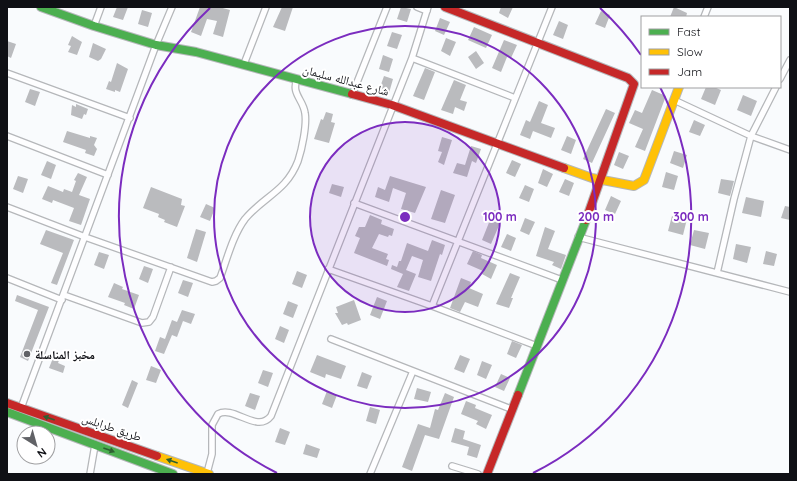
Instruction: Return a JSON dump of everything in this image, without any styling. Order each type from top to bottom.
[{"type":"main road","name":"شارع عبدالله سليمان","points":[[41,7],[94,26],[156,45],[196,52],[244,64],[392,105],[576,173],[629,187],[639,184],[647,174],[674,100]]},
{"type":"main road","points":[[444,7],[628,78],[633,82],[633,88],[601,180],[511,408],[487,474]]},
{"type":"main road","points":[[674,100],[679,88]]},
{"type":"main road","name":"طريق طرابلس","points":[[7,402],[208,474]]},
{"type":"main road","points":[[7,412],[173,474]]},
{"type":"street","points":[[94,26],[101,7]]},
{"type":"street","points":[[21,408],[156,45],[172,7]]},
{"type":"street","points":[[244,64],[266,7]]},
{"type":"street","points":[[352,94],[387,7]]},
{"type":"street","points":[[208,474],[212,454],[212,425],[218,414],[226,412],[260,422],[266,421],[271,416],[392,105],[412,58],[428,9],[417,7]]},
{"type":"street","points":[[432,306],[459,242],[552,7]]},
{"type":"street","points":[[412,58],[515,98]]},
{"type":"street","points":[[781,77],[790,60]]},
{"type":"street","points":[[7,72],[130,118]]},
{"type":"street","points":[[7,207],[85,237],[212,282],[216,281],[220,278],[243,222],[254,210],[276,193],[292,174],[300,153],[305,116],[304,106],[295,91],[296,79]]},
{"type":"street","points":[[717,273],[734,199],[751,136],[775,88]]},
{"type":"street","points":[[674,100],[751,136],[790,150]]},
{"type":"street","points":[[7,136],[108,175]]},
{"type":"street","points":[[354,204],[562,280]]},
{"type":"street","points":[[578,237],[790,292]]},
{"type":"street","points":[[7,278],[142,323],[147,323],[153,317],[171,267]]},
{"type":"street","points":[[328,269],[432,306],[536,346]]},
{"type":"street","points":[[331,339],[511,408]]},
{"type":"street","points":[[370,474],[413,370]]},
{"type":"street","points":[[90,474],[94,445]]},
{"type":"street","points":[[452,466],[478,474]]},
{"type":"building","points":[[117,7],[128,7],[123,20],[113,17]]},
{"type":"building","points":[[200,7],[219,7],[230,10],[223,37],[213,34],[217,21],[207,19],[201,36],[191,32]]},
{"type":"building","points":[[282,7],[293,7],[285,31],[273,27]]},
{"type":"building","points":[[401,7],[411,9],[407,22],[397,19]]},
{"type":"building","points":[[501,7],[513,7],[508,18],[499,13]]},
{"type":"building","points":[[674,7],[687,13],[686,16],[670,16]]},
{"type":"building","points":[[142,10],[152,13],[148,27],[138,24]]},
{"type":"building","points":[[601,11],[610,15],[605,28],[595,24]]},
{"type":"building","points":[[440,18],[450,22],[444,35],[435,31]]},
{"type":"building","points":[[559,21],[568,25],[563,39],[553,35]]},
{"type":"building","points":[[474,27],[492,35],[486,48],[468,40]]},
{"type":"building","points":[[392,32],[402,35],[397,49],[387,46]]},
{"type":"building","points":[[72,36],[82,42],[77,55],[68,52],[71,46],[68,45]]},
{"type":"building","points":[[446,38],[456,42],[450,56],[441,51]]},
{"type":"building","points":[[504,40],[517,45],[511,58],[507,57],[501,72],[492,68]]},
{"type":"building","points":[[7,41],[16,44],[11,58],[7,56]]},
{"type":"building","points":[[93,43],[106,49],[101,59],[98,61],[89,57]]},
{"type":"building","points":[[476,51],[484,63],[476,69],[468,57]]},
{"type":"building","points":[[383,55],[393,59],[389,72],[379,69]]},
{"type":"building","points":[[117,63],[128,69],[120,92],[106,89],[109,81],[111,82]]},
{"type":"building","points":[[425,68],[435,72],[424,100],[413,96]]},
{"type":"building","points":[[384,76],[393,79],[389,93],[379,90]]},
{"type":"building","points":[[454,80],[466,85],[460,100],[467,102],[464,111],[455,107],[453,114],[441,110]]},
{"type":"building","points":[[706,88],[716,88],[721,90],[715,105],[701,99]]},
{"type":"building","points":[[30,89],[40,92],[35,106],[25,102]]},
{"type":"building","points":[[652,90],[666,96],[645,151],[635,147],[643,129],[629,123],[635,110],[642,113]]},
{"type":"building","points":[[743,95],[757,101],[751,116],[737,110]]},
{"type":"building","points":[[539,101],[548,105],[541,123],[555,128],[551,138],[533,131],[530,139],[520,135],[526,120],[530,122]]},
{"type":"building","points":[[76,104],[88,109],[86,115],[84,114],[82,119],[71,115],[72,105],[76,107]]},
{"type":"building","points":[[606,109],[615,113],[592,163],[583,159]]},
{"type":"building","points":[[326,112],[333,114],[331,122],[335,123],[329,143],[314,139],[321,119],[323,120]]},
{"type":"building","points":[[694,120],[705,125],[700,136],[689,132]]},
{"type":"building","points":[[67,131],[90,138],[90,136],[97,138],[94,145],[97,149],[94,156],[85,153],[86,150],[63,142]]},
{"type":"building","points":[[567,136],[576,140],[571,154],[561,150]]},
{"type":"building","points":[[442,137],[452,140],[444,165],[438,162],[442,152],[438,151]]},
{"type":"building","points":[[471,146],[481,149],[476,163],[472,161],[467,177],[453,173],[457,163],[465,165]]},
{"type":"building","points":[[674,151],[687,155],[683,168],[670,163]]},
{"type":"building","points":[[619,152],[629,156],[623,169],[614,165]]},
{"type":"building","points":[[512,160],[521,164],[515,177],[506,173]]},
{"type":"building","points":[[47,161],[56,165],[51,179],[41,175]]},
{"type":"building","points":[[543,169],[553,174],[547,187],[538,183]]},
{"type":"building","points":[[666,172],[678,176],[674,190],[662,187]]},
{"type":"building","points":[[78,173],[87,177],[79,195],[90,199],[81,225],[69,221],[74,208],[53,200],[52,203],[42,199],[48,186],[63,192],[64,189],[72,192],[76,181],[74,180]]},
{"type":"building","points":[[18,176],[28,179],[23,193],[13,189]]},
{"type":"building","points":[[390,176],[426,187],[415,213],[401,209],[406,193],[393,188],[389,202],[375,197],[378,187],[385,190]]},
{"type":"building","points":[[565,179],[574,183],[569,196],[559,192]]},
{"type":"building","points":[[721,179],[734,181],[730,196],[718,193]]},
{"type":"building","points":[[332,184],[344,187],[341,197],[329,193]]},
{"type":"building","points":[[525,185],[534,189],[529,202],[519,198]]},
{"type":"building","points":[[151,187],[182,199],[181,205],[185,206],[177,227],[164,222],[165,220],[158,217],[159,214],[143,208]]},
{"type":"building","points":[[441,190],[455,195],[445,223],[431,219]]},
{"type":"building","points":[[611,196],[621,201],[615,214],[605,210]]},
{"type":"building","points":[[746,197],[764,201],[761,217],[742,213]]},
{"type":"building","points":[[206,204],[215,208],[210,221],[200,217]]},
{"type":"building","points":[[785,206],[790,207],[790,220],[781,218]]},
{"type":"building","points":[[494,210],[504,214],[491,244],[482,240]]},
{"type":"building","points":[[370,215],[382,220],[381,224],[394,229],[392,236],[389,235],[388,237],[379,234],[372,248],[388,254],[386,259],[389,260],[387,266],[354,253],[360,238],[355,236],[359,227],[365,227]]},
{"type":"building","points":[[672,216],[687,219],[683,235],[668,231]]},
{"type":"building","points":[[525,218],[535,222],[529,235],[520,231]]},
{"type":"building","points":[[545,227],[555,231],[548,249],[566,255],[561,269],[552,265],[554,262],[536,256]]},
{"type":"building","points":[[196,229],[206,232],[197,262],[187,258]]},
{"type":"building","points":[[46,230],[74,240],[57,285],[51,283],[63,253],[40,244]]},
{"type":"building","points":[[694,230],[709,233],[705,249],[690,245]]},
{"type":"building","points":[[507,234],[516,238],[511,251],[501,247]]},
{"type":"building","points":[[432,240],[445,245],[442,255],[440,254],[431,281],[418,277],[423,260],[412,256],[406,270],[416,274],[409,291],[397,287],[403,274],[391,269],[392,265],[397,267],[399,261],[401,261],[407,243],[428,251]]},
{"type":"building","points":[[736,244],[751,247],[747,263],[733,259]]},
{"type":"building","points":[[473,251],[482,255],[481,258],[497,265],[491,279],[482,274],[483,271],[467,264]]},
{"type":"building","points":[[766,251],[777,254],[774,266],[763,264]]},
{"type":"building","points":[[99,252],[109,255],[104,269],[94,265]]},
{"type":"building","points":[[144,266],[153,269],[148,283],[139,279]]},
{"type":"building","points":[[297,271],[307,275],[302,288],[292,284]]},
{"type":"building","points":[[510,273],[520,277],[511,298],[513,298],[509,308],[496,304]]},
{"type":"building","points":[[461,278],[471,282],[469,288],[483,294],[478,307],[465,302],[460,312],[450,308]]},
{"type":"building","points":[[183,280],[193,283],[188,297],[178,293]]},
{"type":"building","points":[[114,283],[123,287],[122,289],[139,295],[134,309],[124,305],[125,303],[108,297]]},
{"type":"building","points":[[17,295],[49,307],[28,361],[20,357],[38,310],[15,301]]},
{"type":"building","points":[[377,297],[387,301],[380,319],[370,315]]},
{"type":"building","points":[[354,300],[361,320],[348,325],[347,323],[342,325],[335,313],[338,313],[336,307]]},
{"type":"building","points":[[288,301],[298,305],[293,318],[283,314]]},
{"type":"building","points":[[182,310],[195,314],[191,324],[183,321],[177,337],[172,335],[164,354],[155,351],[160,337],[165,339],[172,320],[177,322]]},
{"type":"building","points":[[280,326],[289,330],[284,343],[275,339]]},
{"type":"building","points":[[512,341],[522,345],[516,358],[507,354]]},
{"type":"building","points":[[55,353],[61,355],[58,363],[65,366],[63,373],[49,368]]},
{"type":"building","points":[[317,355],[346,366],[341,379],[326,374],[325,378],[310,372]]},
{"type":"building","points":[[460,355],[470,359],[464,373],[454,369]]},
{"type":"building","points":[[482,361],[492,365],[486,379],[477,375]]},
{"type":"building","points":[[151,366],[161,370],[156,383],[146,380]]},
{"type":"building","points":[[263,370],[273,373],[268,387],[258,383]]},
{"type":"building","points":[[362,372],[372,376],[367,389],[357,386]]},
{"type":"building","points":[[501,374],[510,378],[504,391],[495,387]]},
{"type":"building","points":[[132,380],[138,383],[128,408],[122,405]]},
{"type":"building","points":[[417,388],[431,392],[428,402],[414,399]]},
{"type":"building","points":[[327,391],[337,395],[332,408],[322,404]]},
{"type":"building","points":[[250,393],[260,396],[255,410],[245,406]]},
{"type":"building","points":[[445,393],[454,397],[439,439],[425,435],[412,471],[402,467],[418,424],[430,428],[435,409],[438,410]]},
{"type":"building","points":[[466,401],[476,405],[475,408],[492,415],[486,429],[476,424],[478,421],[461,414]]},
{"type":"building","points":[[370,407],[380,410],[376,424],[366,421]]},
{"type":"building","points":[[280,428],[290,432],[285,445],[275,442]]},
{"type":"building","points":[[455,428],[465,431],[463,439],[481,445],[477,458],[467,455],[469,447],[451,442]]},
{"type":"building","points":[[306,444],[320,449],[317,458],[303,454]]},
{"type":"traffic: fast","points":[[41,7],[94,26],[156,45],[196,52],[352,94]]},
{"type":"traffic: fast","points":[[518,395],[586,220]]},
{"type":"traffic: fast","points":[[7,412],[173,474]]},
{"type":"traffic: slow","points":[[564,168],[592,178],[634,186],[644,180],[679,88]]},
{"type":"traffic: slow","points":[[157,456],[209,474]]},
{"type":"traffic: jam","points":[[445,7],[628,78],[634,84],[586,220]]},
{"type":"traffic: jam","points":[[352,94],[392,105],[564,168]]},
{"type":"traffic: jam","points":[[487,474],[518,395]]},
{"type":"traffic: jam","points":[[7,403],[157,456]]},
{"type":"place","name":"مخبز المناسلة","points":[[27,354]]}]
